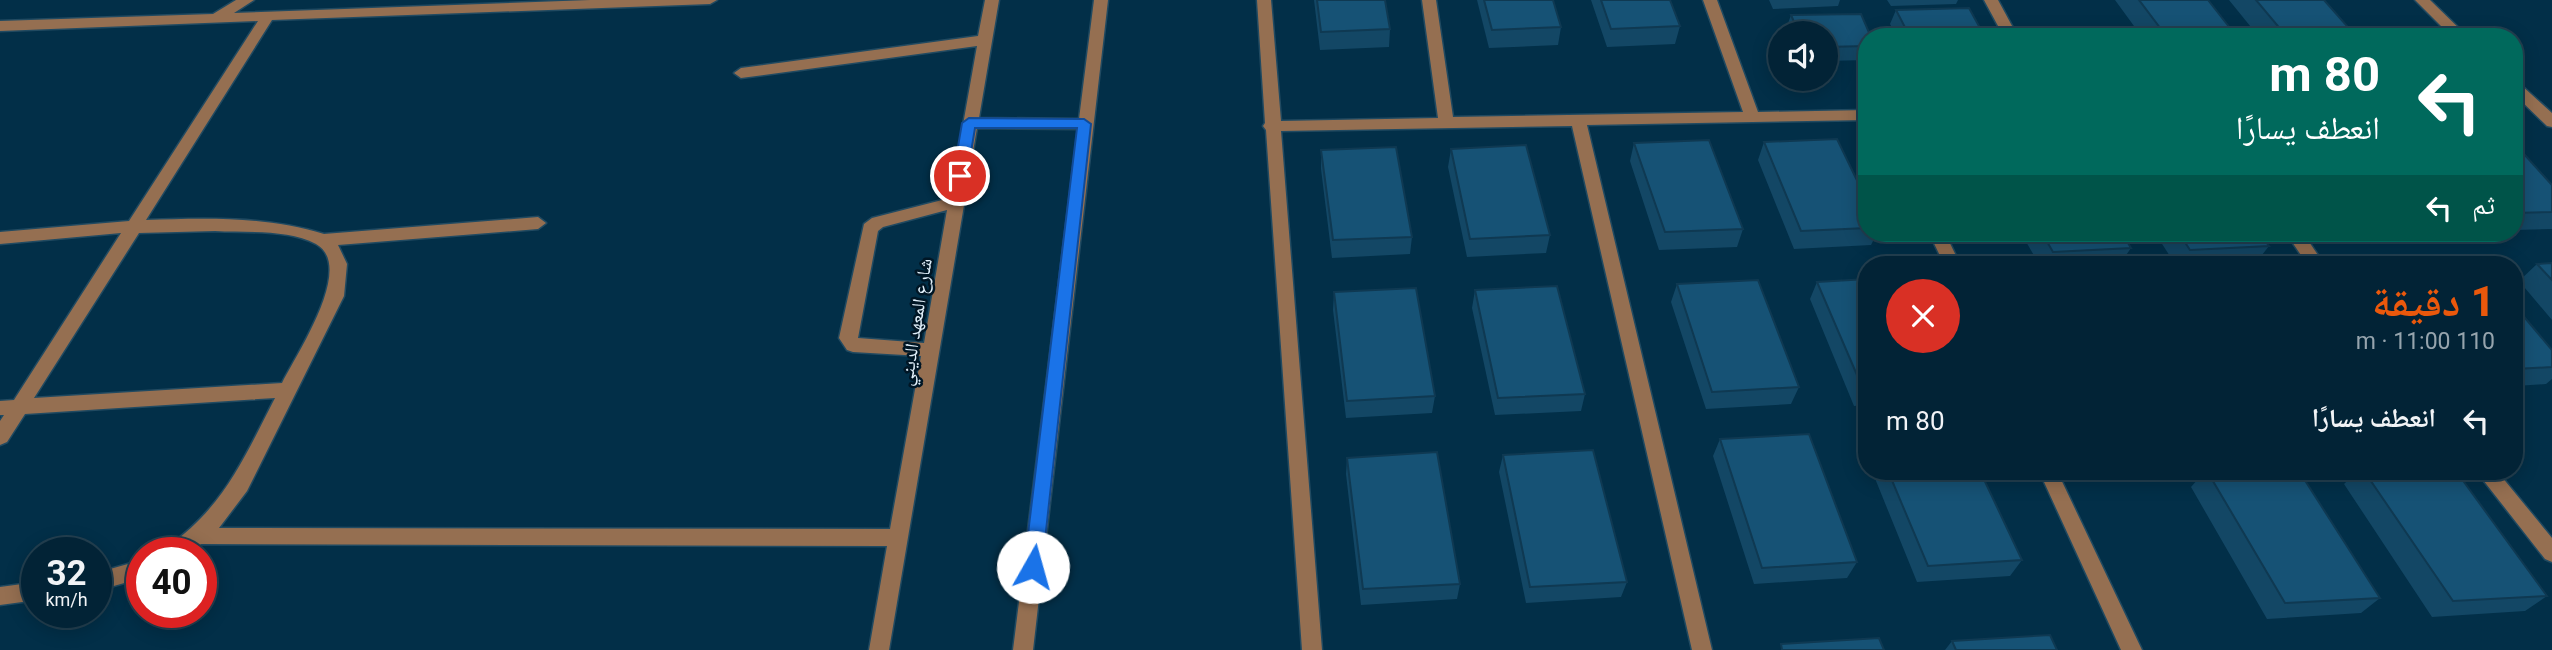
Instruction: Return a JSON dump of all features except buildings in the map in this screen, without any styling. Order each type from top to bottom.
[{"type":"street","points":[[213,18],[247,0]]},
{"type":"street","points":[[0,26],[268,16],[380,6],[710,0]]},
{"type":"street","name":"شارع المعهد الديني","points":[[879,650],[992,0]]},
{"type":"street","points":[[1023,650],[1084,124],[1101,0]]},
{"type":"street","points":[[1264,0],[1271,126],[1312,650]]},
{"type":"street","points":[[1429,0],[1446,123]]},
{"type":"street","points":[[1710,0],[1752,117]]},
{"type":"street","points":[[1991,0],[2006,28]]},
{"type":"street","points":[[2422,0],[2452,28]]},
{"type":"street","points":[[0,437],[9,407],[134,228],[268,16]]},
{"type":"street","points":[[741,73],[985,40]]},
{"type":"street","points":[[2523,103],[2552,122]]},
{"type":"street","points":[[1271,126],[1858,115]]},
{"type":"street","points":[[1578,120],[1702,650]]},
{"type":"street","points":[[969,123],[1084,124]]},
{"type":"street","points":[[932,350],[853,345],[848,338],[870,228],[878,222],[956,202]]},
{"type":"street","points":[[323,240],[538,223]]},
{"type":"street","points":[[0,238],[134,228],[272,227],[301,230],[323,240],[337,256],[341,274],[335,296],[240,485],[224,511],[199,536]]},
{"type":"street","points":[[9,407],[288,390]]},
{"type":"street","points":[[2052,480],[2132,650]]},
{"type":"street","points":[[2493,480],[2552,553]]},
{"type":"street","points":[[199,536],[900,538]]},
{"type":"street","points":[[0,596],[21,593]]},
{"type":"route","points":[[960,176],[969,123],[1084,124],[1033,567]]}]
